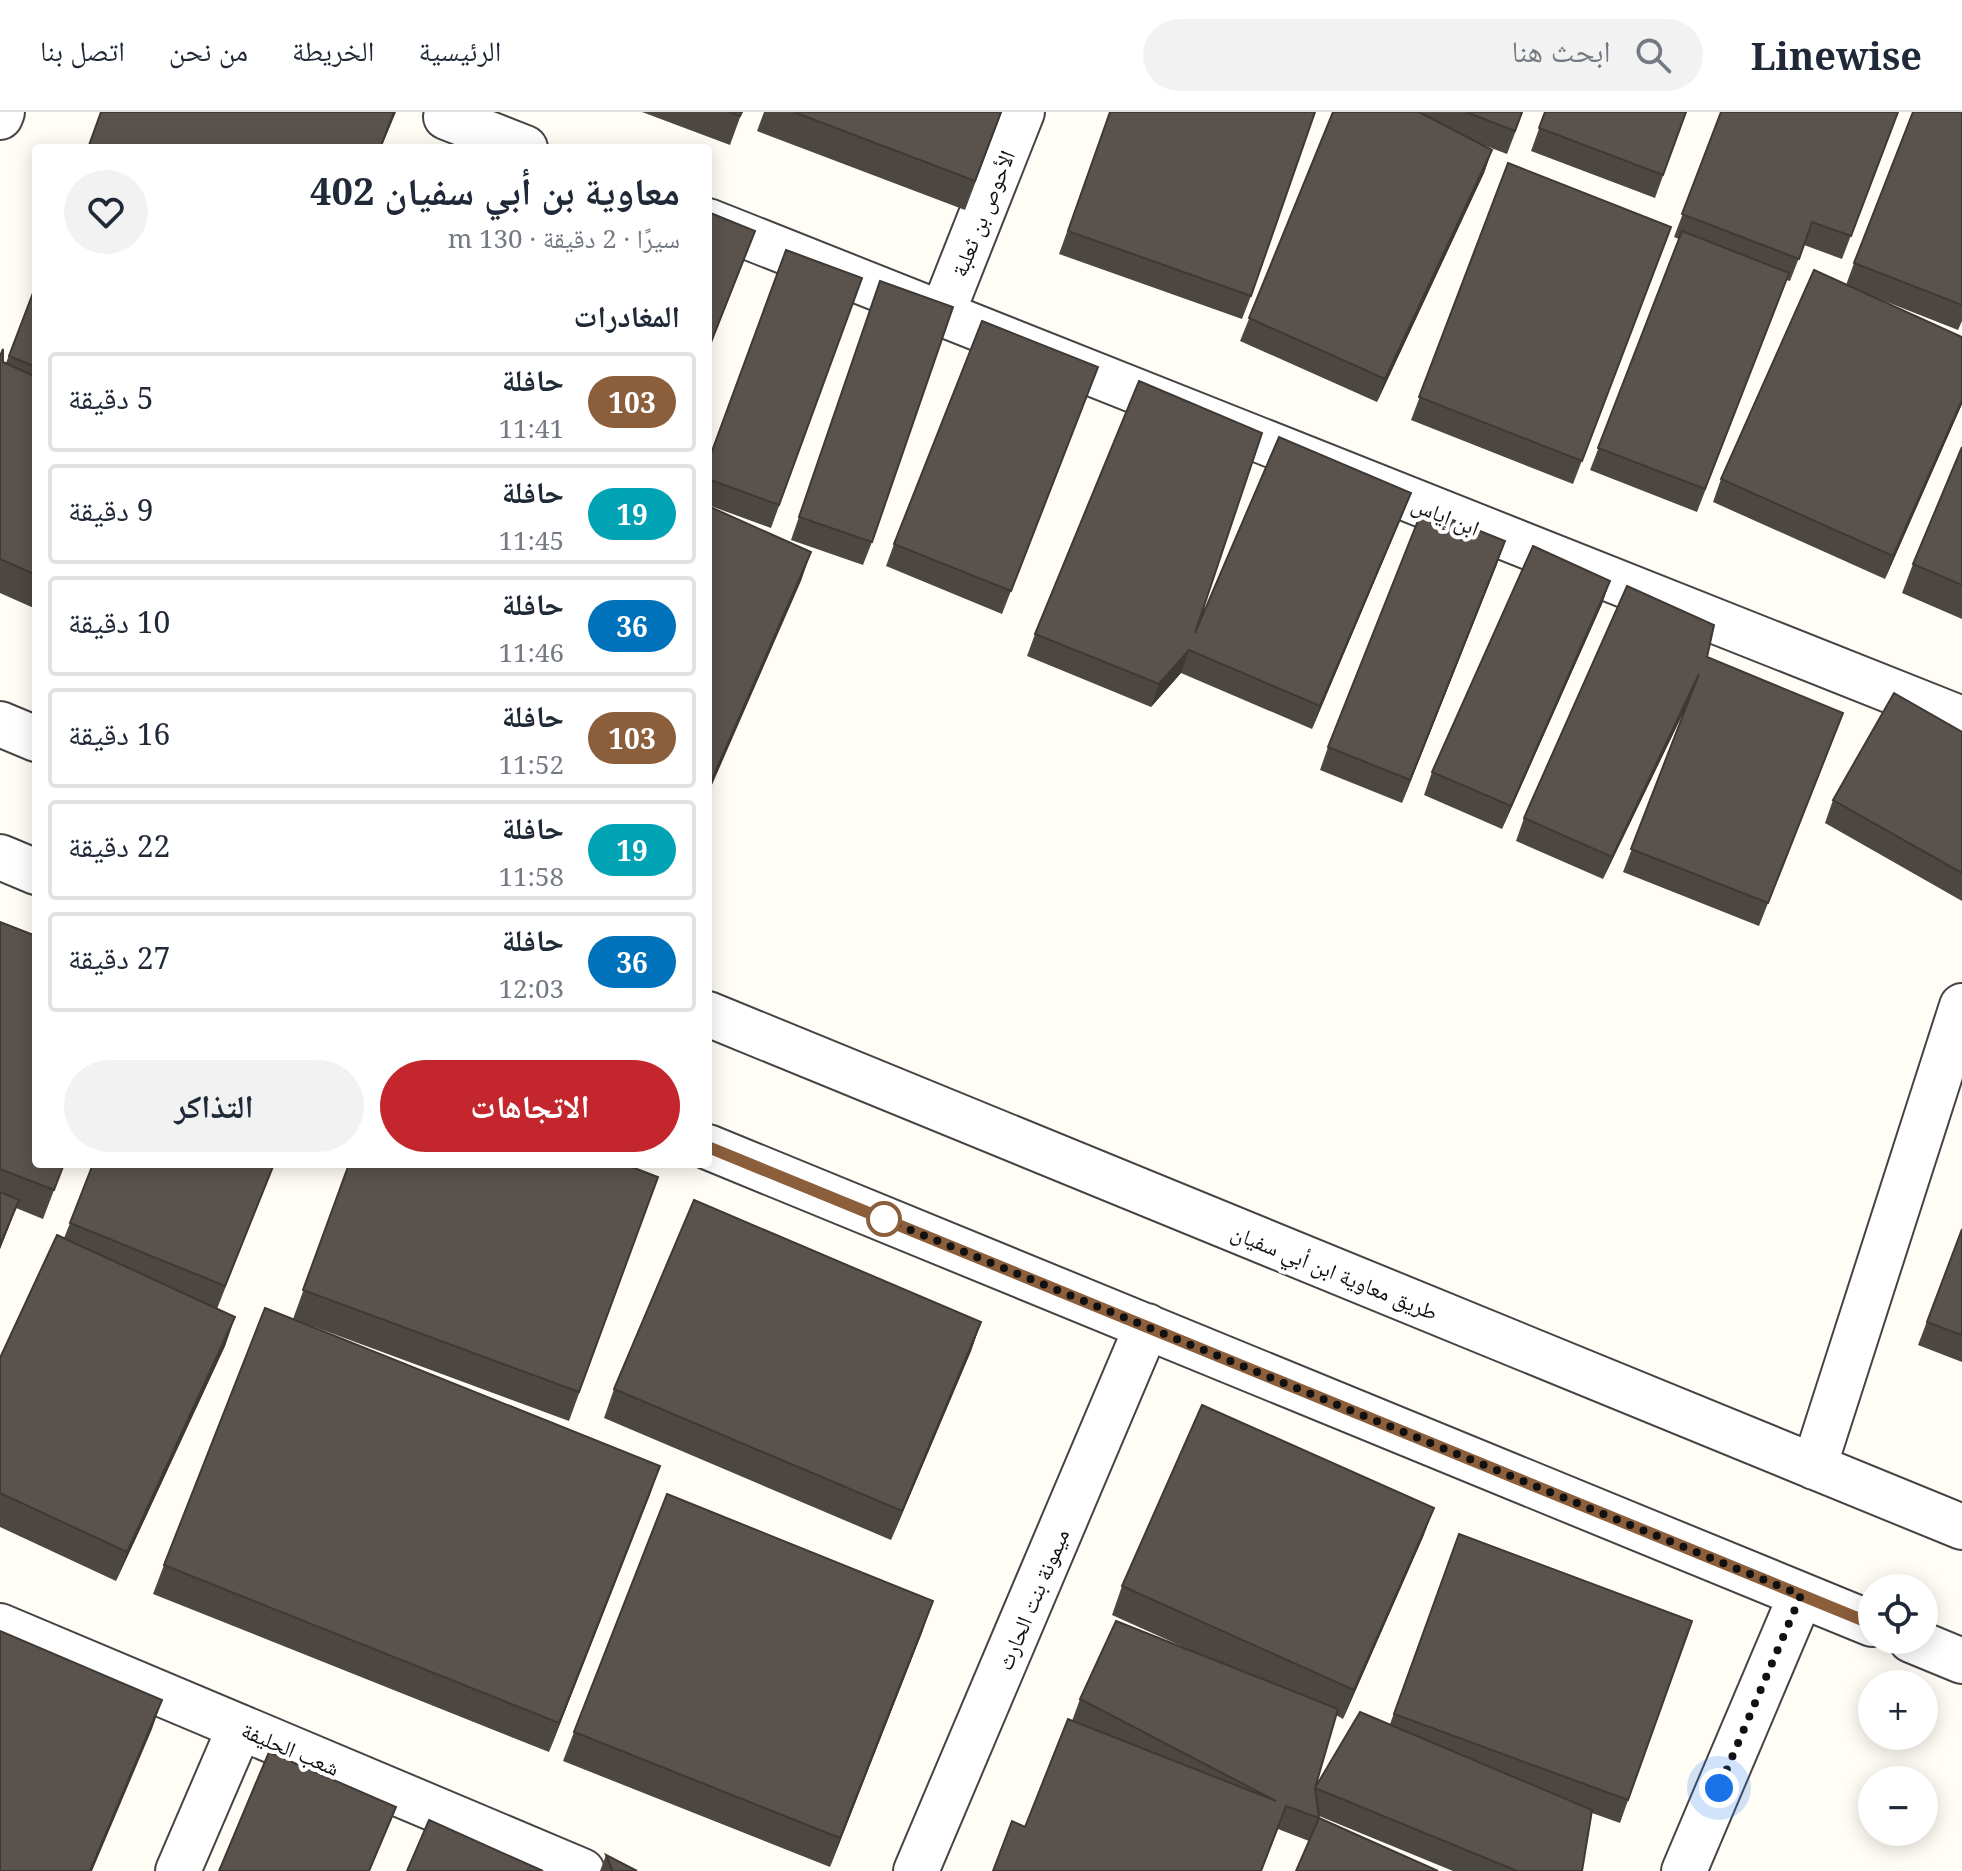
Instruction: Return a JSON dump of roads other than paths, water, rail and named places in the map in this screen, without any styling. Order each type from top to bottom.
[{"type":"street","name":"الأحوص بن ثعلبة","points":[[942,314],[1022,112]]},
{"type":"street","points":[[442,126],[510,144]]},
{"type":"street","name":"ابن إياس","points":[[712,223],[1962,719]]},
{"type":"street","points":[[0,724],[32,737]]},
{"type":"street","points":[[0,857],[32,870]]},
{"type":"street","points":[[1814,1467],[1962,1006]]},
{"type":"street","name":"طريق معاوية ابن أبي سفيان","points":[[712,1016],[1962,1527]]},
{"type":"street","points":[[712,1149],[1858,1618]]},
{"type":"street","name":"ميمونة بنت الحارث","points":[[916,1871],[1147,1326]]},
{"type":"street","points":[[1684,1871],[1801,1595]]},
{"type":"street","name":"شعب الحليفة","points":[[0,1626],[582,1871]]},
{"type":"street","points":[[1938,1651],[1962,1661]]},
{"type":"street","points":[[178,1871],[240,1727]]}]
